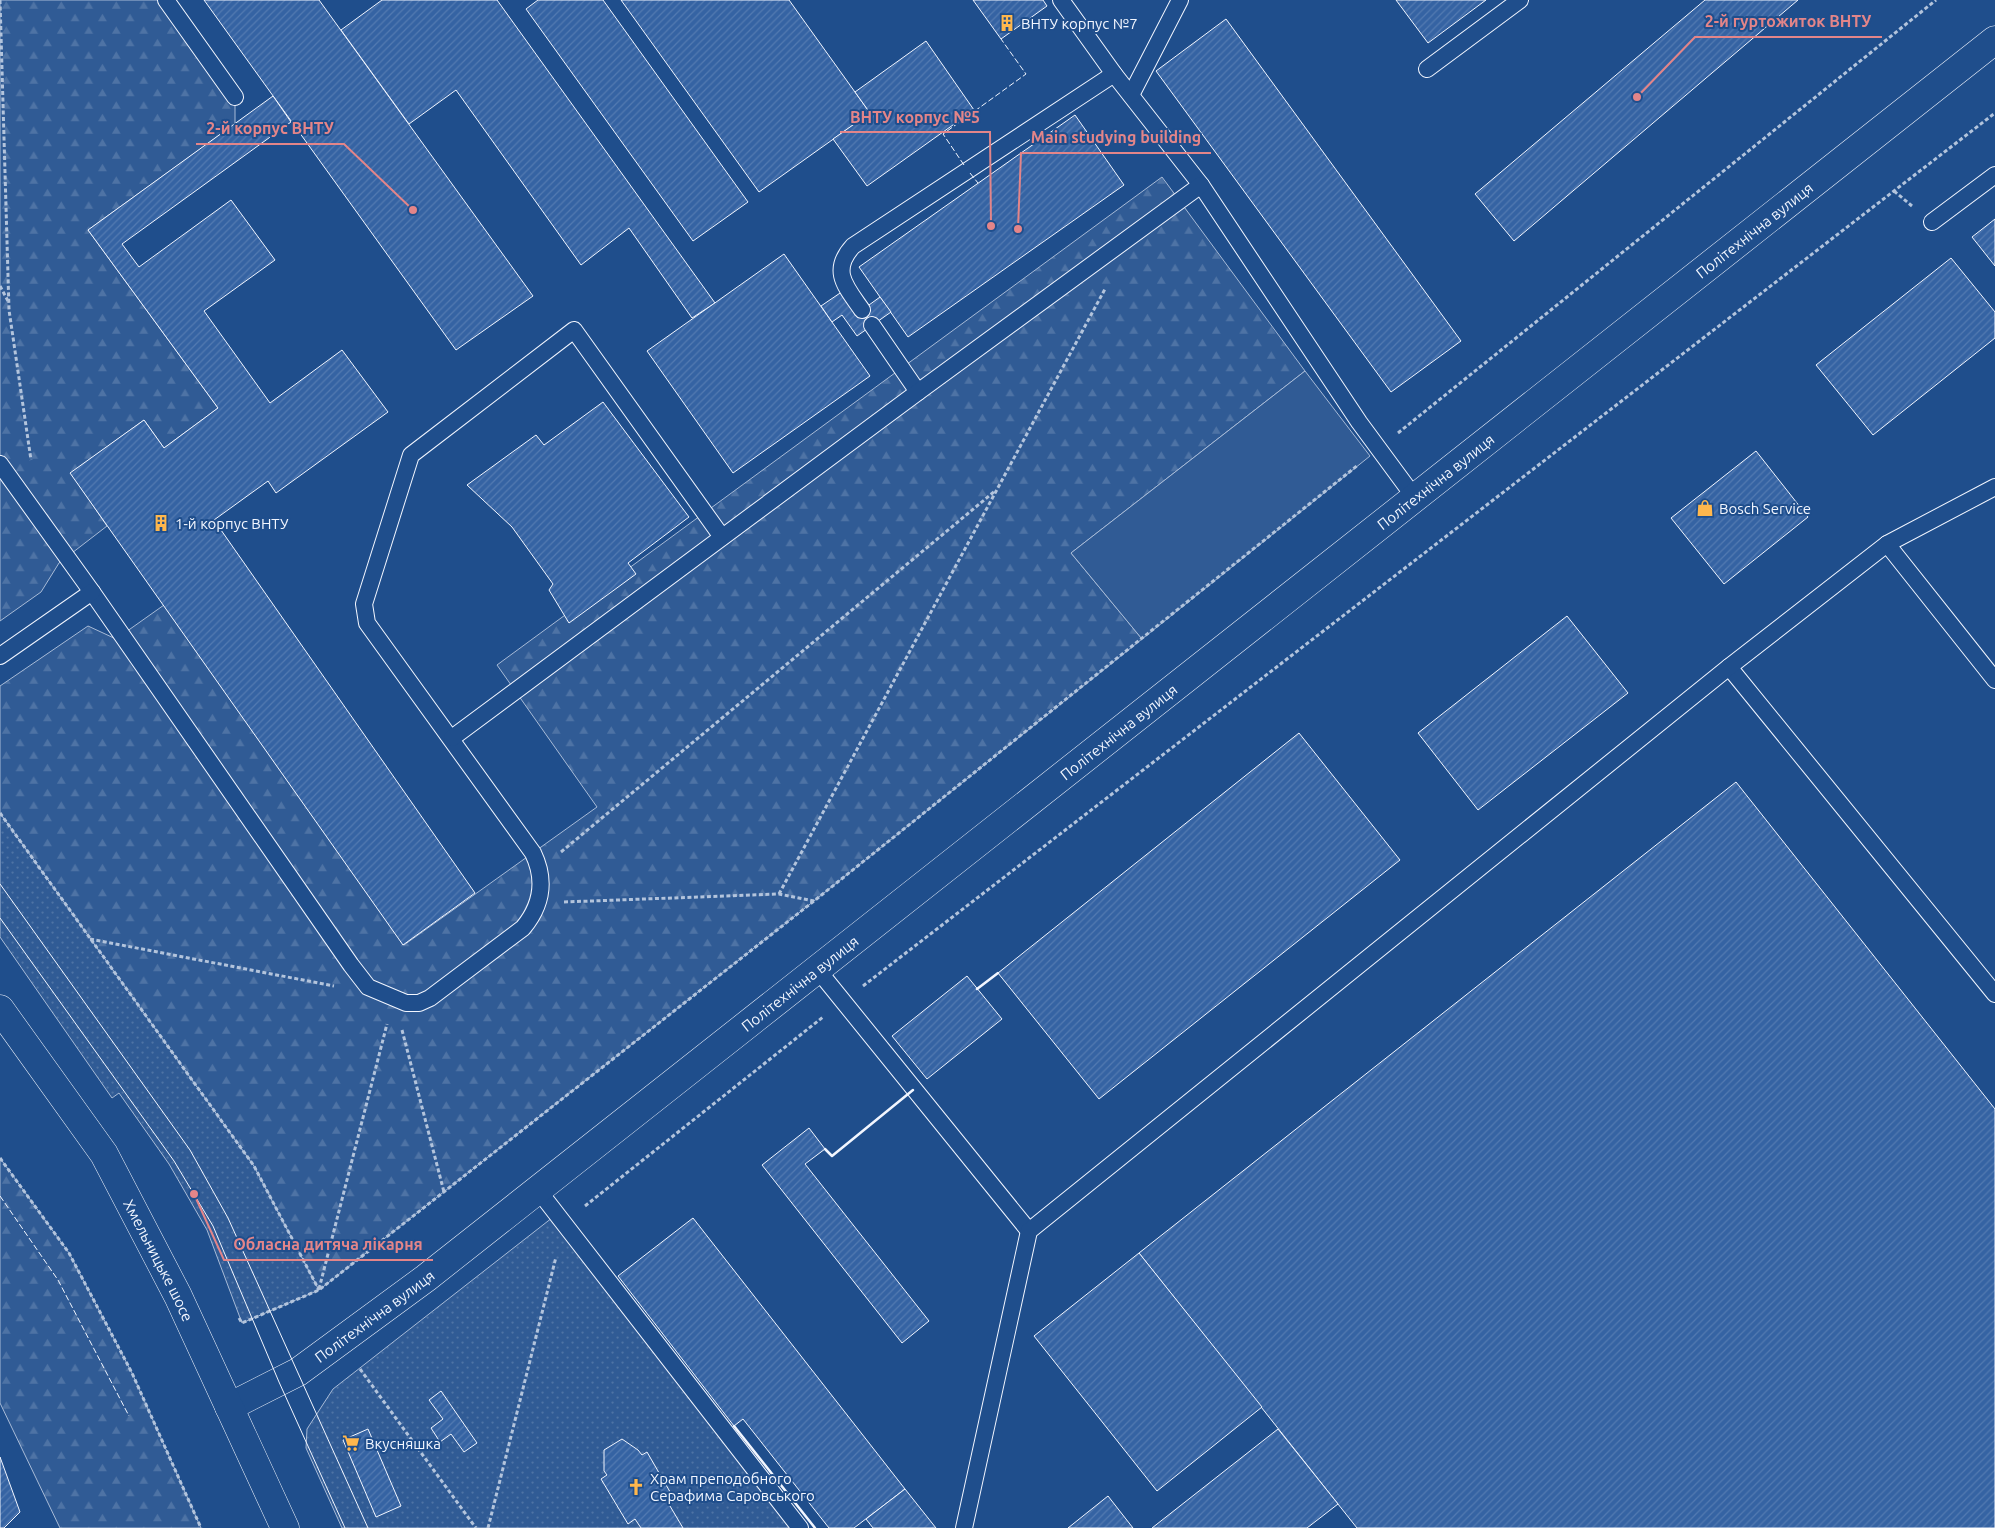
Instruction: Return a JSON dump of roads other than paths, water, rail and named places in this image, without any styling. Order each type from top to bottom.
[{"type":"street","name":"Політехнічна вулиця","points":[[229,1406],[298,1372],[426,1278],[1995,40]]},
{"type":"street","name":"Хмельницьке шосе","points":[[0,1009],[104,1154],[178,1296],[285,1528]]},
{"type":"lane","points":[[166,0],[235,97]]},
{"type":"lane","points":[[1061,0],[1114,74],[1202,185],[1379,449],[1415,498]]},
{"type":"lane","points":[[1131,96],[1180,0]]},
{"type":"lane","points":[[1427,68],[1520,0]]},
{"type":"lane","points":[[862,310],[844,283],[840,270],[843,257],[852,246],[1114,74]]},
{"type":"lane","points":[[1932,222],[1995,176]]},
{"type":"lane","points":[[452,738],[918,392],[1202,185]]},
{"type":"lane","points":[[872,325],[918,392]]},
{"type":"lane","points":[[0,464],[92,592],[351,965],[368,987],[406,1003],[419,1003],[430,998],[523,928],[532,917],[542,891],[534,853],[367,623],[364,604],[411,455],[574,330],[722,537]]},
{"type":"lane","points":[[964,1528],[1029,1230],[1729,667],[1887,544],[1995,487]]},
{"type":"lane","points":[[1887,544],[1995,680]]},
{"type":"lane","points":[[0,656],[92,592]]},
{"type":"lane","points":[[1729,667],[1995,994]]},
{"type":"lane","points":[[817,969],[1029,1230]]},
{"type":"lane","points":[[538,1190],[800,1528]]},
{"type":"tram line","points":[[0,884],[190,1150],[228,1218],[368,1528]]},
{"type":"tram line","points":[[0,918],[174,1161],[213,1226],[279,1382],[345,1528]]},
{"type":"place","name":"ВНТУ корпус №7","points":[[1007,23]]},
{"type":"place","name":"2-й гуртожиток ВНТУ","points":[[1637,97]]},
{"type":"place","name":"2-й корпус ВНТУ","points":[[413,210]]},
{"type":"place","name":"ВНТУ корпус №5","points":[[991,226]]},
{"type":"place","name":"Main studying building","points":[[1018,229]]},
{"type":"place","name":"Bosch Service","points":[[1705,508]]},
{"type":"place","name":"1-й корпус ВНТУ","points":[[161,523]]},
{"type":"place","name":"Обласна дитяча лікарня","points":[[194,1194]]},
{"type":"place","name":"Вкусняшка","points":[[351,1443]]},
{"type":"place","name":"Храм преподобного Серафима Саровського","points":[[636,1487]]}]
